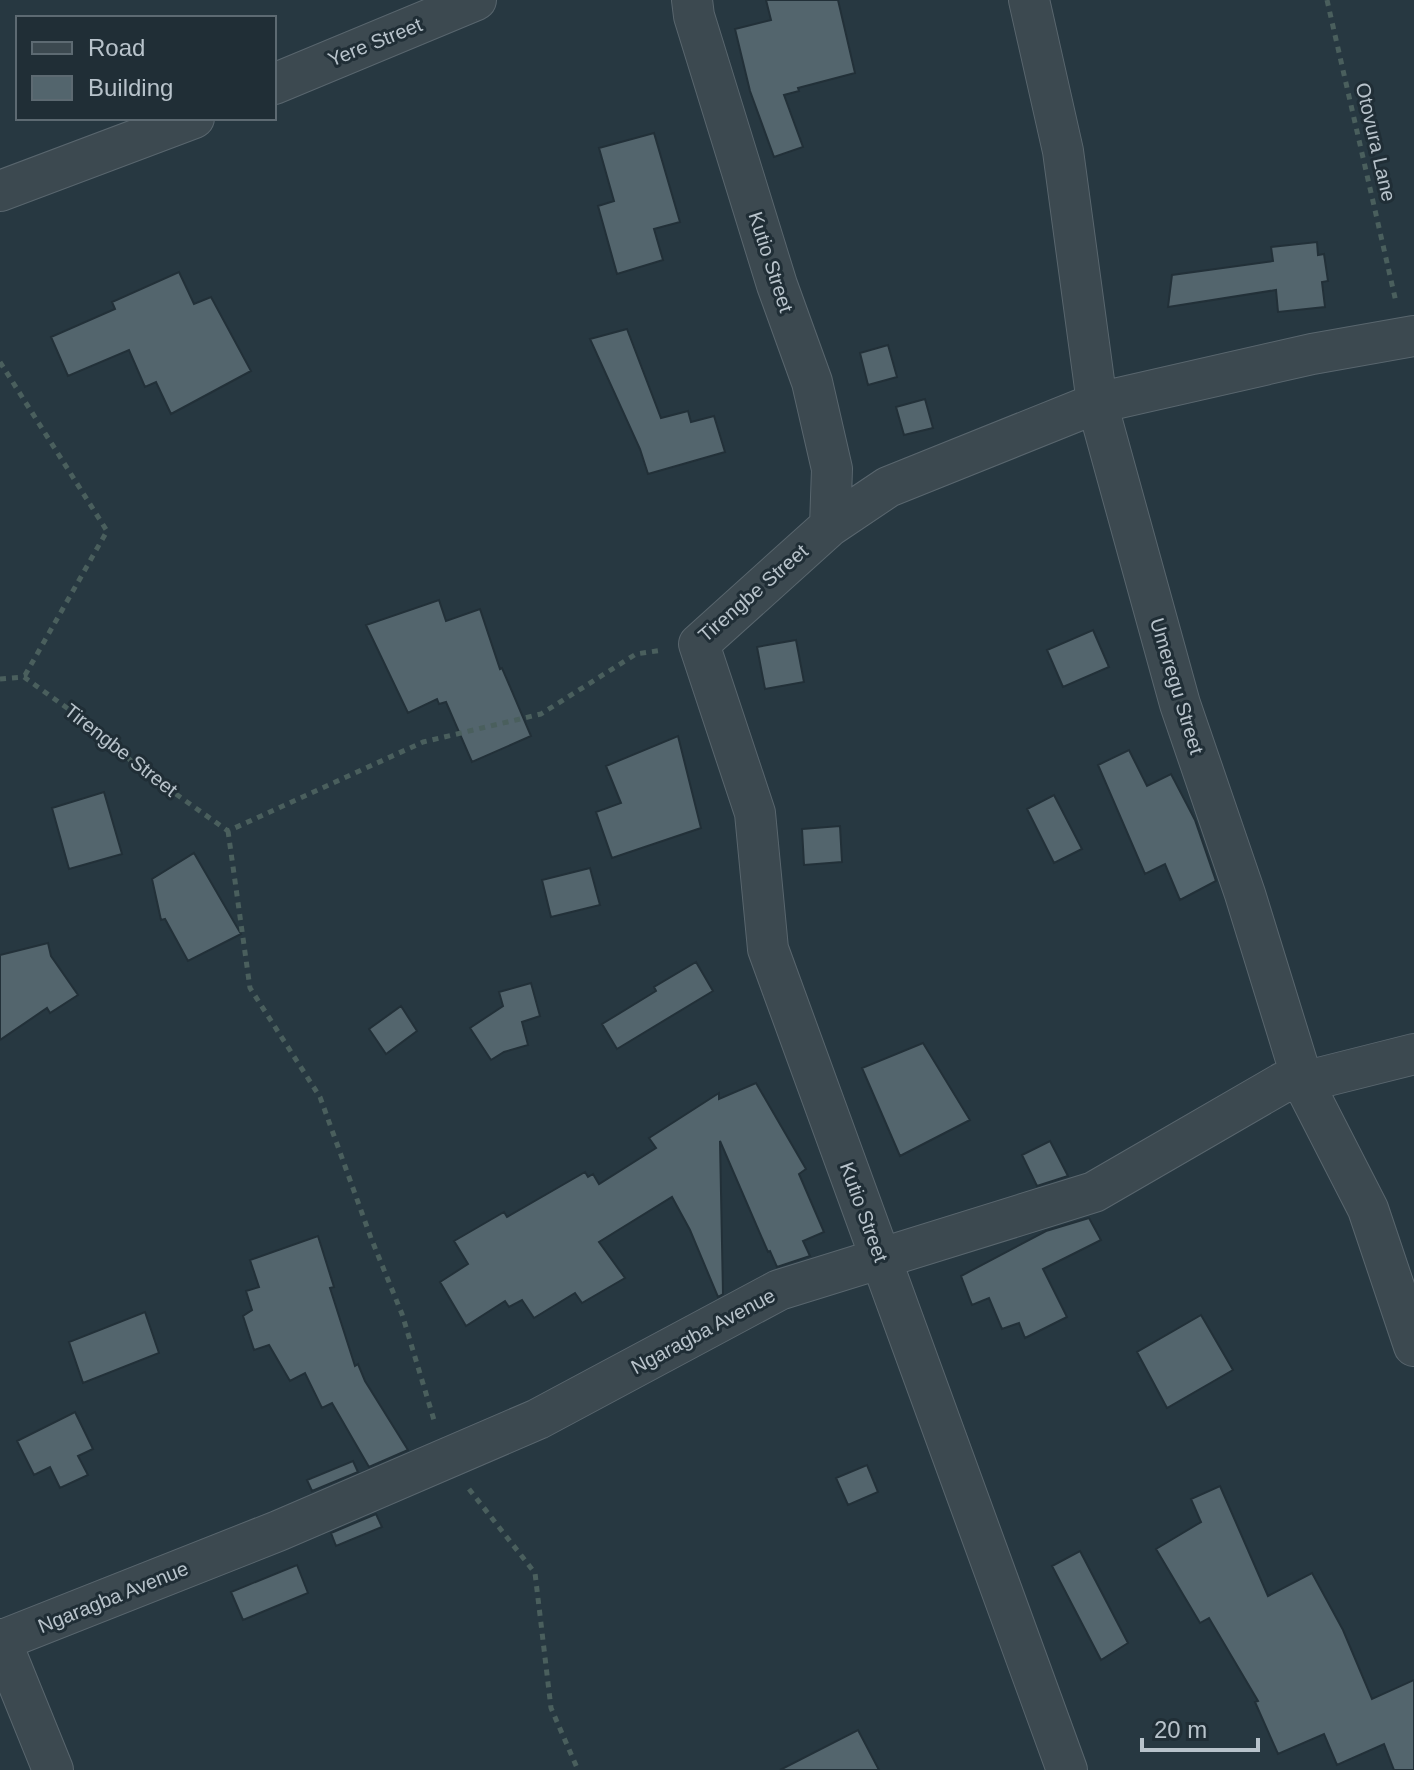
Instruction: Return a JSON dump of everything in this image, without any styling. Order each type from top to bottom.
[{"type":"street","name":"Yere Street","points":[[276,83],[476,0]]},
{"type":"street","name":"Kutio Street","points":[[692,0],[698,29],[777,285],[812,382],[832,469],[830,526]]},
{"type":"street","name":"Umeregu Street","points":[[1029,0],[1063,151],[1097,403],[1180,704],[1245,894],[1303,1082],[1368,1209],[1414,1346]]},
{"type":"street","points":[[0,191],[189,120]]},
{"type":"street","name":"Tirengbe Street","points":[[699,644],[830,526],[888,487],[1097,403],[1312,354],[1409,337]]},
{"type":"street","name":"Kutio Street","points":[[699,644],[755,813],[768,949],[1067,1770]]},
{"type":"street","name":"Ngaragba Avenue","points":[[0,1641],[278,1531],[538,1419],[779,1290],[1094,1192],[1284,1082],[1303,1082],[1414,1054]]},
{"type":"street","points":[[0,1641],[53,1770]]},
{"type":"path","name":"Otovura Lane","points":[[1327,0],[1409,337]]},
{"type":"path","points":[[0,362],[107,531],[24,677],[0,679]]},
{"type":"path","name":"Tirengbe Street","points":[[24,677],[78,716],[142,770],[228,831],[423,742],[541,714],[636,654],[699,644]]},
{"type":"path","points":[[228,831],[250,988],[320,1097],[402,1314],[446,1459],[535,1573],[551,1708],[578,1770]]},
{"type":"building","points":[[766,0],[838,0],[855,73],[798,88],[799,91],[784,95],[803,147],[774,157],[750,91],[735,29],[771,20]]},
{"type":"building","points":[[654,133],[680,222],[654,229],[663,260],[617,274],[598,206],[614,201],[599,148]]},
{"type":"building","points":[[1317,242],[1318,255],[1324,254],[1328,281],[1322,282],[1325,307],[1278,312],[1276,290],[1168,307],[1172,275],[1273,261],[1271,247]]},
{"type":"building","points":[[179,272],[194,304],[211,297],[251,371],[171,414],[156,382],[145,387],[129,350],[68,376],[51,337],[115,309],[112,302]]},
{"type":"building","points":[[627,329],[661,418],[688,411],[691,422],[714,416],[725,452],[648,474],[640,449],[590,339]]},
{"type":"building","points":[[888,345],[897,377],[868,385],[860,353]]},
{"type":"building","points":[[925,399],[933,428],[904,435],[896,407]]},
{"type":"building","points":[[439,600],[446,621],[480,609],[500,669],[531,736],[472,762],[446,702],[439,704],[437,699],[408,713],[366,625]]},
{"type":"building","points":[[1093,630],[1109,667],[1063,687],[1047,650]]},
{"type":"building","points":[[796,640],[804,682],[765,689],[757,647]]},
{"type":"building","points":[[678,736],[701,828],[612,858],[596,812],[621,803],[606,766]]},
{"type":"building","points":[[1129,750],[1147,786],[1171,774],[1195,820],[1216,881],[1180,900],[1165,864],[1145,874],[1098,765]]},
{"type":"building","points":[[104,792],[122,854],[69,869],[52,808]]},
{"type":"building","points":[[1054,795],[1082,849],[1054,863],[1027,809]]},
{"type":"building","points":[[840,826],[842,862],[804,865],[802,829]]},
{"type":"building","points":[[194,853],[241,934],[188,961],[165,919],[161,920],[152,879]]},
{"type":"building","points":[[590,868],[600,905],[551,917],[542,880]]},
{"type":"building","points":[[48,943],[51,956],[78,995],[50,1013],[47,1008],[0,1040],[0,955]]},
{"type":"building","points":[[696,962],[713,991],[617,1049],[602,1024]]},
{"type":"building","points":[[531,983],[540,1016],[522,1022],[528,1045],[504,1052],[491,1060],[470,1028],[503,1006],[499,992]]},
{"type":"building","points":[[401,1006],[417,1031],[386,1054],[369,1029]]},
{"type":"building","points":[[923,1043],[970,1120],[900,1156],[862,1068]]},
{"type":"building","points":[[756,1083],[806,1169],[799,1174],[824,1232],[803,1241],[810,1256],[777,1267],[720,1141],[723,1294],[718,1297],[690,1230],[672,1197],[599,1242],[625,1278],[582,1303],[575,1293],[534,1318],[522,1300],[509,1307],[505,1301],[466,1326],[440,1282],[468,1264],[454,1241],[504,1212],[507,1217],[585,1172],[588,1177],[593,1174],[599,1184],[656,1148],[649,1138],[719,1093],[719,1099]]},
{"type":"building","points":[[1050,1141],[1068,1176],[1037,1186],[1022,1155]]},
{"type":"building","points":[[1089,1218],[1101,1240],[1043,1269],[1067,1317],[1025,1338],[1019,1323],[1002,1329],[989,1298],[972,1305],[961,1276],[1046,1231]]},
{"type":"building","points":[[318,1236],[334,1287],[330,1288],[355,1366],[358,1364],[365,1381],[408,1450],[369,1467],[332,1403],[322,1408],[305,1373],[290,1381],[269,1345],[254,1350],[243,1316],[252,1310],[246,1291],[259,1287],[250,1260]]},
{"type":"building","points":[[145,1312],[159,1353],[83,1383],[69,1342]]},
{"type":"building","points":[[1201,1315],[1233,1370],[1167,1408],[1137,1352]]},
{"type":"building","points":[[75,1412],[93,1449],[78,1456],[88,1475],[60,1488],[50,1467],[34,1475],[17,1441]]},
{"type":"building","points":[[353,1461],[358,1472],[312,1491],[307,1480]]},
{"type":"building","points":[[867,1465],[878,1492],[848,1505],[836,1478]]},
{"type":"building","points":[[1220,1486],[1268,1596],[1312,1573],[1343,1630],[1372,1699],[1414,1680],[1414,1770],[1394,1770],[1384,1744],[1337,1765],[1324,1734],[1278,1754],[1255,1702],[1258,1701],[1209,1618],[1200,1623],[1156,1549],[1201,1522],[1191,1499]]},
{"type":"building","points":[[376,1514],[382,1527],[336,1546],[331,1533]]},
{"type":"building","points":[[1080,1551],[1128,1643],[1101,1660],[1052,1566]]},
{"type":"building","points":[[297,1565],[308,1593],[243,1620],[231,1592]]},
{"type":"building","points":[[858,1730],[879,1770],[780,1770]]}]
